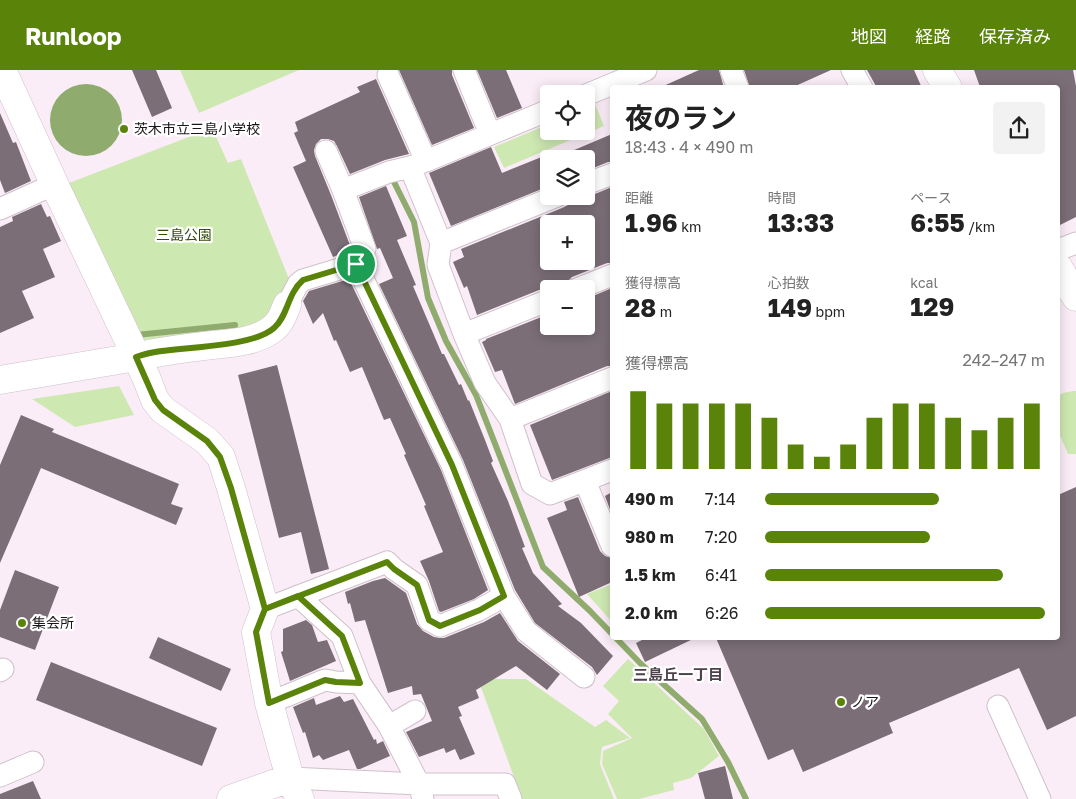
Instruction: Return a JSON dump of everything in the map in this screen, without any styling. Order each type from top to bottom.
[{"type":"street","points":[[464,70],[490,134]]},
{"type":"street","points":[[731,70],[737,85]]},
{"type":"street","points":[[852,70],[860,85]]},
{"type":"street","points":[[937,70],[946,85]]},
{"type":"street","points":[[388,75],[442,243],[438,265],[485,383],[510,419],[532,484],[550,494],[610,471]]},
{"type":"street","points":[[3,77],[155,400],[163,410],[207,441],[220,457],[231,488],[265,609],[256,632],[269,703],[295,788]]},
{"type":"street","points":[[618,85],[644,77]]},
{"type":"street","points":[[595,92],[610,88]]},
{"type":"street","points":[[343,190],[389,172],[418,164],[540,114]]},
{"type":"street","points":[[0,378],[136,357],[154,352],[238,342],[256,338],[273,330],[283,316],[298,284],[303,280],[356,264],[365,250],[343,190],[326,151]]},
{"type":"street","points":[[595,181],[610,175]]},
{"type":"street","points":[[0,209],[55,184]]},
{"type":"street","points":[[442,243],[540,203]]},
{"type":"street","points":[[1060,249],[1076,243]]},
{"type":"street","points":[[356,264],[452,465],[504,596],[526,631],[584,677]]},
{"type":"street","points":[[1060,270],[1076,297]]},
{"type":"street","points":[[595,281],[610,275]]},
{"type":"street","points":[[464,334],[540,304]]},
{"type":"street","points":[[510,419],[610,379]]},
{"type":"street","points":[[585,481],[610,541]]},
{"type":"street","points":[[265,609],[387,562],[417,585],[429,620],[440,626],[480,610],[504,596]]},
{"type":"street","points":[[298,596],[342,636],[360,683],[389,726],[421,791]]},
{"type":"street","points":[[269,703],[325,680],[360,683]]},
{"type":"street","points":[[998,706],[1040,799]]},
{"type":"street","points":[[389,726],[415,711]]},
{"type":"street","points":[[0,776],[33,762]]},
{"type":"street","points":[[231,799],[268,785],[295,788],[421,791],[505,784],[510,799]]},
{"type":"green space","points":[[180,70],[299,70],[199,113]]},
{"type":"green space","points":[[595,104],[604,126],[595,130]]},
{"type":"green space","name":"三島公園","points":[[212,128],[228,163],[241,159],[289,279],[275,308],[258,324],[234,332],[143,340],[69,183]]},
{"type":"green space","points":[[540,128],[540,140],[571,140],[547,150],[540,150],[540,153],[504,168],[494,147]]},
{"type":"green space","points":[[119,386],[134,415],[75,427],[32,399]]},
{"type":"green space","points":[[1076,391],[1076,454],[1068,454],[1060,436],[1060,395]]},
{"type":"green space","points":[[610,585],[610,620],[587,594]]},
{"type":"green space","points":[[628,659],[704,729],[719,756],[691,778],[673,783],[674,790],[639,799],[617,799],[602,764],[603,751],[632,738],[608,714],[619,701],[603,686]]},
{"type":"green space","points":[[478,679],[526,679],[595,727],[606,720],[630,738],[602,747],[600,764],[614,799],[522,799]]},
{"type":"shaded area","points":[[86,84],[106,90],[116,100],[122,120],[116,140],[106,150],[86,156],[66,150],[56,140],[50,120],[56,100],[66,90]]},
{"type":"building","points":[[132,70],[156,70],[172,108],[152,117]]},
{"type":"building","points":[[399,70],[452,70],[452,75],[474,128],[432,145]]},
{"type":"building","points":[[477,70],[506,70],[522,108],[497,118]]},
{"type":"building","points":[[699,70],[719,70],[723,85],[666,85]]},
{"type":"building","points":[[744,70],[831,70],[798,85],[749,85]]},
{"type":"building","points":[[867,70],[914,70],[921,85],[875,85]]},
{"type":"building","points":[[974,70],[1073,70],[1076,86],[1076,217],[1060,225],[1060,85],[979,85]]},
{"type":"building","points":[[376,79],[409,154],[385,160],[350,174],[334,141],[321,139],[316,144],[315,156],[351,248],[333,257],[293,167],[306,161],[294,133],[298,131],[295,122],[360,92],[357,87]]},
{"type":"building","points":[[0,113],[13,143],[16,142],[31,181],[5,193],[0,180]]},
{"type":"building","points":[[610,135],[610,162],[595,167],[595,150],[574,150]]},
{"type":"building","points":[[491,147],[502,173],[540,158],[540,190],[451,226],[429,173]]},
{"type":"building","points":[[386,186],[407,236],[397,240],[416,285],[413,286],[442,354],[444,354],[459,385],[461,384],[469,400],[493,461],[491,463],[508,501],[525,547],[522,548],[533,573],[562,604],[558,606],[581,623],[613,656],[597,675],[592,667],[535,623],[515,590],[463,460],[379,284],[393,278],[380,248],[377,249],[359,197]]},
{"type":"building","points":[[610,188],[610,263],[595,268],[595,215],[545,215],[568,205],[595,205],[595,194]]},
{"type":"building","points":[[41,204],[47,217],[50,216],[61,241],[43,249],[55,277],[22,291],[34,318],[0,333],[0,227],[13,221],[12,217]]},
{"type":"building","points":[[540,217],[540,270],[590,270],[569,280],[540,280],[540,290],[477,315],[467,286],[464,288],[453,262],[464,257],[461,249]]},
{"type":"building","points":[[349,279],[441,470],[488,590],[474,599],[441,612],[420,561],[443,552],[424,506],[426,505],[404,455],[406,454],[390,418],[384,420],[362,367],[350,372],[336,340],[334,341],[323,313],[313,324],[303,301],[309,291]]},
{"type":"building","points":[[610,289],[610,366],[515,404],[502,370],[495,372],[482,342],[540,318],[540,335],[595,335],[595,295]]},
{"type":"building","points":[[277,365],[329,569],[311,574],[301,532],[279,538],[238,375]]},
{"type":"building","points":[[610,392],[610,458],[552,480],[530,425]]},
{"type":"building","points":[[21,415],[54,429],[52,432],[179,484],[171,504],[183,508],[176,525],[41,468],[0,563],[0,465]]},
{"type":"building","name":"ノア","points":[[1076,487],[1076,716],[1047,730],[1019,668],[889,723],[893,733],[803,772],[793,749],[768,760],[717,640],[1060,640],[1060,494]]},
{"type":"building","points":[[610,493],[610,510],[605,496]]},
{"type":"building","points":[[578,497],[600,551],[605,556],[610,557],[610,583],[579,597],[547,518],[567,510],[564,502]]},
{"type":"building","name":"集会所","points":[[15,570],[59,587],[35,650],[0,637],[0,610]]},
{"type":"building","points":[[385,578],[406,593],[417,624],[423,631],[434,637],[444,638],[484,622],[500,613],[518,641],[560,674],[547,690],[516,666],[476,690],[479,698],[458,707],[462,716],[459,717],[475,754],[460,760],[455,749],[446,753],[444,748],[419,757],[406,732],[432,721],[421,694],[413,695],[412,686],[388,693],[365,620],[355,622],[345,592]]},
{"type":"building","points":[[306,620],[312,625],[318,642],[327,640],[336,661],[290,681],[281,652],[283,651],[283,629]]},
{"type":"building","points":[[158,637],[231,669],[221,691],[149,658]]},
{"type":"building","points":[[642,640],[691,640],[645,662],[636,643]]},
{"type":"building","points":[[51,662],[217,728],[202,766],[36,700]]},
{"type":"building","points":[[340,696],[344,702],[353,699],[374,740],[376,739],[377,744],[383,741],[390,756],[360,769],[357,769],[349,750],[323,760],[319,755],[313,758],[305,732],[303,733],[293,707],[314,698],[316,705]]},
{"type":"building","points":[[725,766],[733,799],[705,799],[698,773]]},
{"type":"building","points":[[33,781],[41,799],[0,799],[0,794]]},
{"type":"waterway","points":[[393,180],[414,222],[428,298],[446,341],[476,395],[543,567],[610,632]]},
{"type":"waterway","points":[[136,335],[235,325]]},
{"type":"waterway","points":[[618,640],[641,664],[702,719],[728,762],[746,799]]},
{"type":"place","name":"茨木市立三島小学校","points":[[124,129]]},
{"type":"place","name":"集会所","points":[[22,623]]},
{"type":"place","name":"ノア","points":[[841,702]]},
{"type":"district","name":"三島丘一丁目","points":[[678,675]]},
{"type":"route","points":[[356,264],[303,280],[292,294],[278,324],[273,330],[256,338],[238,342],[154,352],[136,357],[155,400],[163,410],[207,441],[220,457],[231,488],[265,609],[298,596],[342,636],[360,683],[325,680],[269,703],[256,632],[265,609],[298,596],[360,573],[387,562],[417,585],[429,620],[440,626],[480,610],[504,596],[452,465],[356,264]]}]
